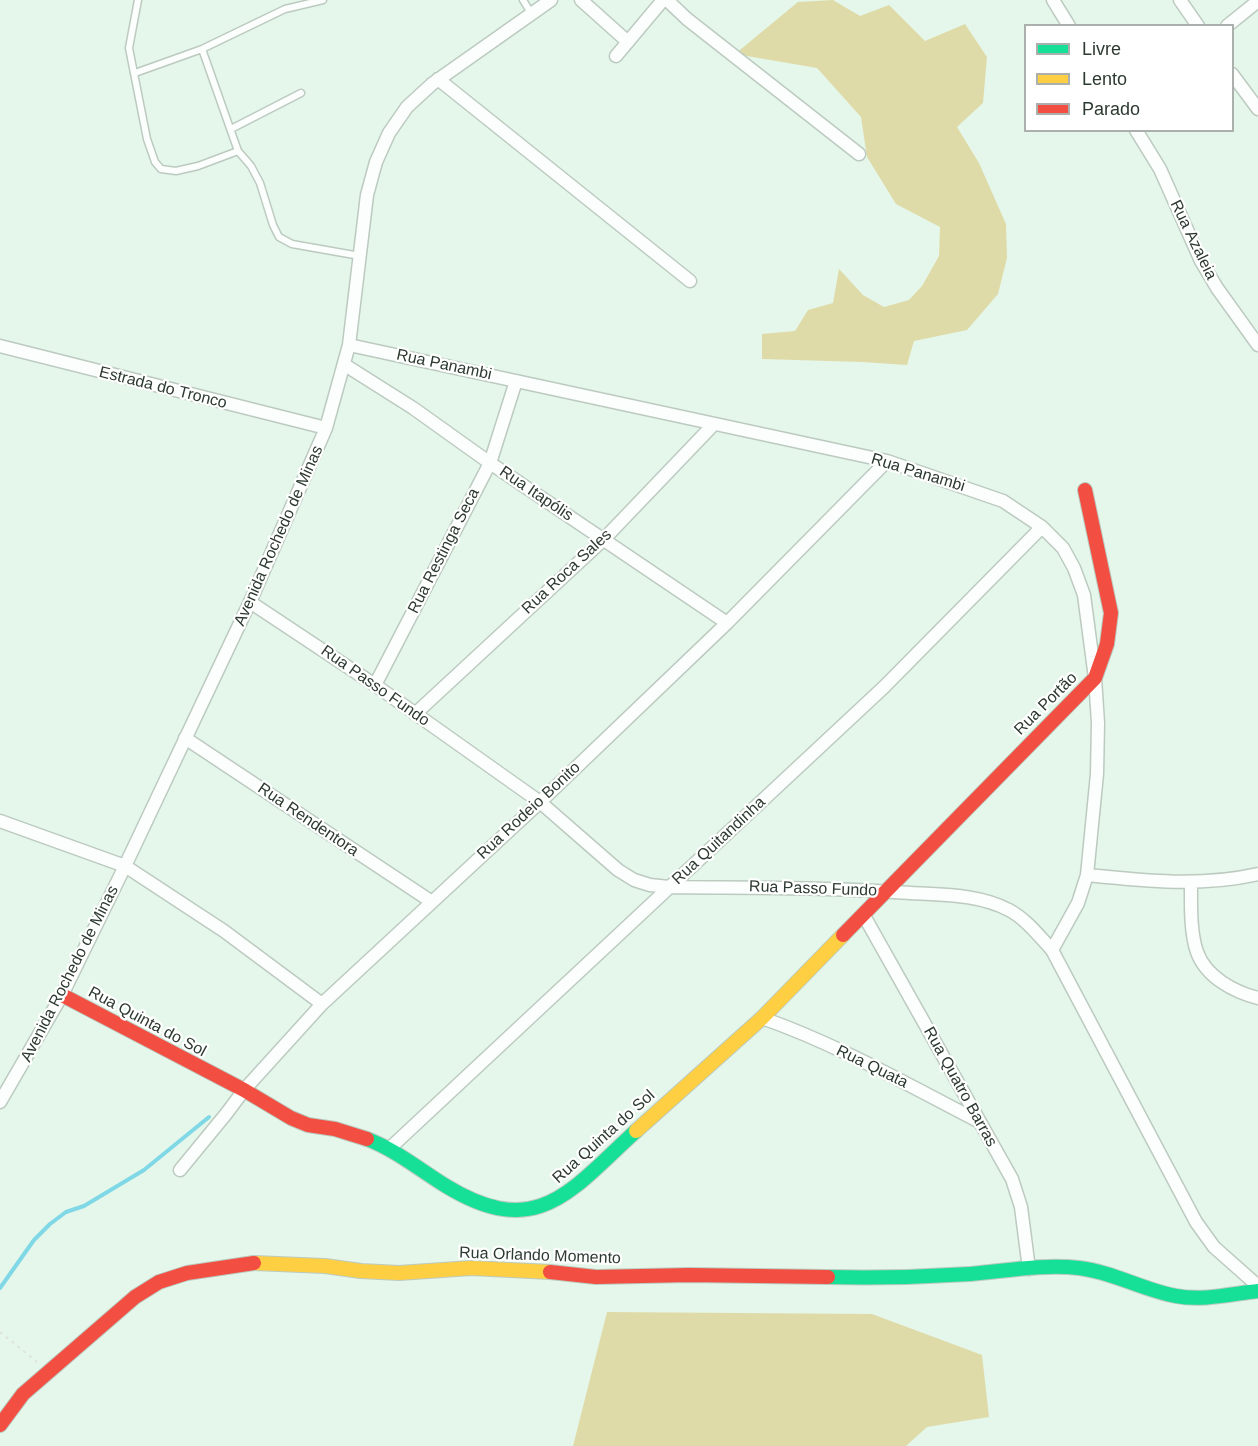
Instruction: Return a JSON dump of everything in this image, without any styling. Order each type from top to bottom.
[{"type":"street","name":"Avenida Rochedo de Minas","points":[[0,1102],[62,995],[125,866],[250,602],[326,428],[350,345],[367,195],[376,162],[389,133],[407,107],[438,79],[551,0]]},
{"type":"street","points":[[581,0],[628,42]]},
{"type":"street","points":[[616,56],[665,0],[859,154]]},
{"type":"street","points":[[1053,0],[1068,24]]},
{"type":"street","points":[[1180,0],[1197,24]]},
{"type":"street","points":[[1229,24],[1258,1]]},
{"type":"street","points":[[1234,75],[1258,109]]},
{"type":"street","points":[[438,79],[690,281]]},
{"type":"street","name":"Rua Azaleia","points":[[1137,132],[1160,169],[1216,288],[1258,345]]},
{"type":"street","name":"Rua Panambi","points":[[350,345],[887,461],[1004,501],[1042,527],[1063,548],[1074,568],[1084,595],[1095,678],[1098,723],[1097,774],[1087,875],[1078,903],[1052,950]]},
{"type":"street","name":"Estrada do Tronco","points":[[0,346],[326,428]]},
{"type":"street","name":"Rua Itapólis","points":[[345,365],[413,408],[490,463],[727,623]]},
{"type":"street","name":"Rua Restinga Seca","points":[[375,685],[490,463],[516,381]]},
{"type":"street","name":"Rua Roca Sales","points":[[415,714],[604,539],[714,424]]},
{"type":"street","name":"Rua Rodeio Bonito","points":[[180,1170],[244,1090],[322,1004],[540,802],[727,623],[887,461]]},
{"type":"street","name":"Rua Portão","points":[[886,891],[1095,678],[1107,644],[1111,614],[1084,490]]},
{"type":"street","name":"Rua Quitandinha","points":[[389,1149],[884,687],[1042,527]]},
{"type":"street","name":"Rua Passo Fundo","points":[[250,602],[375,685],[540,802],[618,870],[634,880],[669,887],[838,888],[962,896],[983,900],[1009,910],[1026,921],[1052,950],[1196,1222],[1214,1247],[1258,1286]]},
{"type":"street","name":"Rua Rendentora","points":[[185,738],[432,902]]},
{"type":"street","points":[[0,821],[125,866],[224,931],[322,1004]]},
{"type":"street","points":[[1087,875],[1167,883],[1191,883],[1258,874]]},
{"type":"street","points":[[1191,883],[1191,914],[1197,953],[1214,977],[1242,994],[1258,998]]},
{"type":"street","name":"Rua Quinta do Sol","points":[[62,995],[134,1036],[244,1090],[280,1114],[303,1124],[337,1130],[389,1149],[441,1184],[475,1201],[504,1209],[528,1211],[548,1206],[580,1182],[762,1018],[886,891]]},
{"type":"street","name":"Rua Quatro Barras","points":[[863,914],[1011,1179],[1022,1208],[1029,1269]]},
{"type":"street","name":"Rua Quata","points":[[762,1018],[834,1048],[979,1122]]},
{"type":"street","name":"Rua Orlando Momento","points":[[0,1425],[23,1394],[135,1297],[159,1282],[187,1273],[257,1263],[314,1265],[399,1273],[471,1268],[528,1270],[596,1277],[689,1275],[874,1277],[1054,1267],[1080,1268],[1107,1274],[1146,1288],[1189,1297],[1201,1298],[1258,1291]]},
{"type":"lane","points":[[138,0],[129,48],[150,152],[155,162],[161,169],[176,171],[198,166],[238,151]]},
{"type":"lane","points":[[135,72],[202,49],[285,9],[323,0]]},
{"type":"lane","points":[[523,0],[531,13]]},
{"type":"lane","points":[[202,49],[238,151],[251,166],[260,183],[279,237],[292,244],[360,256]]},
{"type":"lane","points":[[231,129],[301,93]]},
{"type":"path","points":[[0,1332],[48,1371]]},
{"type":"shaded area","points":[[833,0],[860,16],[889,5],[925,41],[965,24],[987,57],[983,103],[957,127],[979,163],[1006,224],[1007,258],[998,294],[967,330],[914,341],[907,365],[762,359],[762,334],[795,331],[808,310],[833,303],[839,269],[863,295],[884,307],[909,300],[922,286],[939,256],[940,227],[896,204],[867,157],[861,117],[817,68],[735,54],[798,2]]},
{"type":"shaded area","points":[[607,1312],[872,1314],[982,1355],[989,1417],[927,1427],[906,1446],[573,1446]]},
{"type":"waterway","points":[[0,1288],[34,1240],[50,1224],[66,1212],[84,1206],[144,1170],[209,1117]]},
{"type":"traffic: fast","points":[[367,1139],[388,1149],[446,1186],[478,1202],[505,1209],[529,1209],[551,1202],[572,1189],[636,1131]]},
{"type":"traffic: fast","points":[[828,1277],[935,1276],[1038,1267],[1065,1267],[1092,1270],[1176,1296],[1196,1298],[1258,1291]]},
{"type":"traffic: slow","points":[[636,1131],[762,1018],[843,935]]},
{"type":"traffic: slow","points":[[254,1263],[325,1266],[399,1273],[471,1268],[550,1272]]},
{"type":"traffic: jam","points":[[843,935],[1095,678],[1107,644],[1111,613],[1085,490]]},
{"type":"traffic: jam","points":[[62,995],[244,1090],[291,1118],[308,1125],[335,1129],[367,1139]]},
{"type":"traffic: jam","points":[[0,1425],[23,1394],[135,1297],[159,1282],[187,1273],[254,1263]]},
{"type":"traffic: jam","points":[[550,1272],[596,1277],[689,1275],[828,1277]]}]
